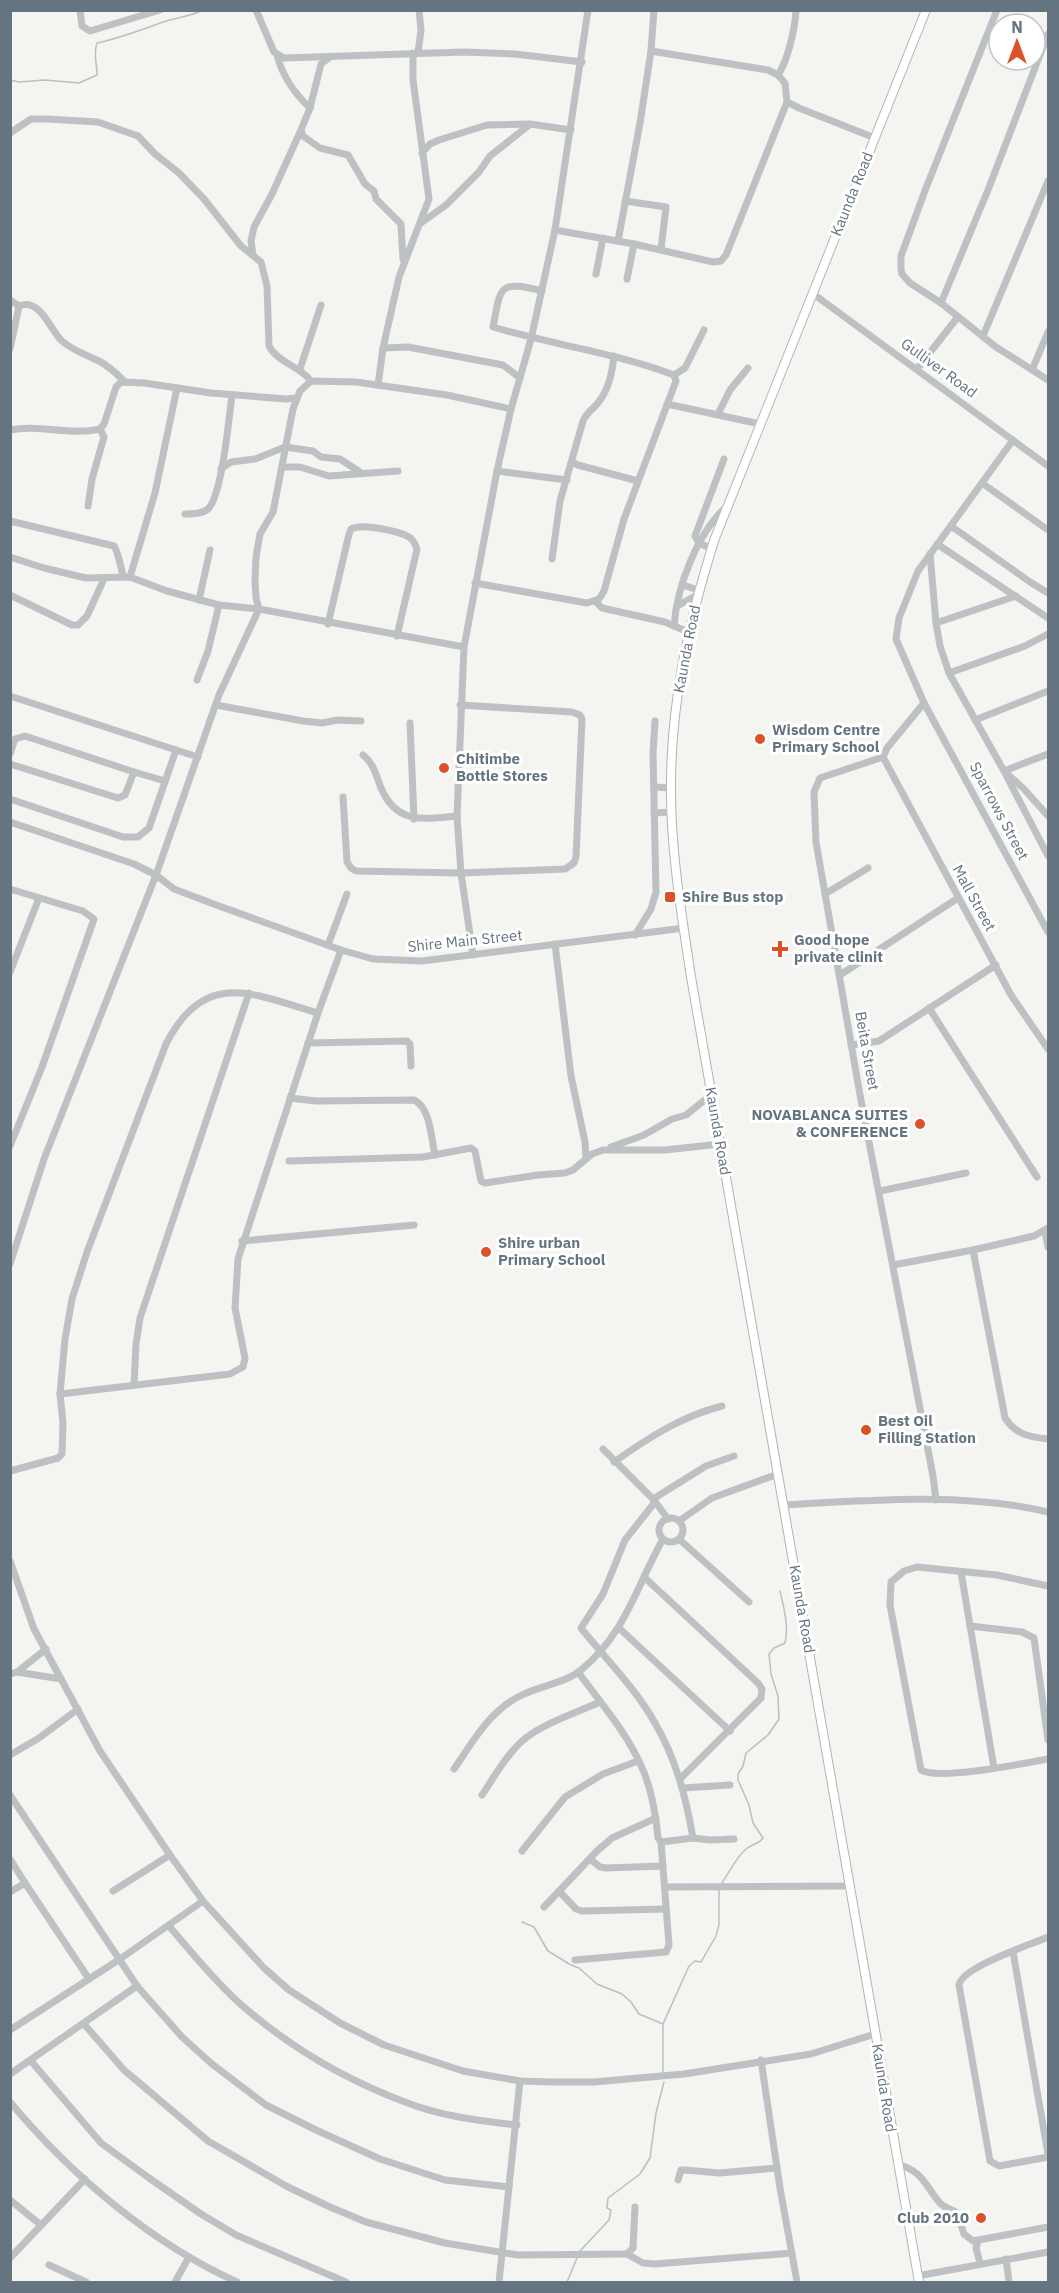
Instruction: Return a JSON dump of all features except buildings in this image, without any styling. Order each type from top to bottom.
[{"type":"main road","name":"Kaunda Road","points":[[918,2279],[711,1095],[675,869],[671,788],[673,725],[688,632],[712,549],[727,506],[926,10]]},
{"type":"street","points":[[80,10],[82,26],[90,31],[160,10]]},
{"type":"street","points":[[256,10],[277,55],[280,67],[290,84],[310,108]]},
{"type":"street","points":[[401,269],[429,199],[413,80],[415,53],[421,30],[419,10]]},
{"type":"street","points":[[472,955],[461,873],[457,816],[464,647],[497,471],[511,409],[531,339],[555,230],[572,130],[588,10]]},
{"type":"street","points":[[618,241],[640,123],[651,51],[654,10]]},
{"type":"street","points":[[778,75],[783,68],[796,10]]},
{"type":"street","points":[[997,10],[926,188],[901,256],[901,269],[906,279],[941,303],[957,318],[1008,355],[1048,380]]},
{"type":"street","points":[[941,303],[988,190],[1048,34]]},
{"type":"street","points":[[555,230],[661,249],[713,262],[721,261],[726,255],[787,102],[785,83],[778,75],[758,68],[651,51]]},
{"type":"street","points":[[277,55],[284,58],[415,53],[494,53],[582,62]]},
{"type":"street","points":[[253,255],[251,241],[254,227],[272,194],[310,108],[319,69],[330,57]]},
{"type":"street","points":[[787,102],[875,138]]},
{"type":"street","points":[[10,133],[31,119],[47,119],[98,122],[138,136],[155,154],[179,173],[222,220],[240,246],[261,261],[266,276],[269,346],[272,352],[300,369],[311,381],[343,381],[378,385],[447,395],[511,409]]},
{"type":"street","points":[[422,153],[430,144],[487,125],[530,124],[572,130]]},
{"type":"street","points":[[421,223],[446,205],[507,141],[530,124]]},
{"type":"street","points":[[300,132],[320,148],[350,157],[365,184],[374,190],[376,199],[399,221],[402,228],[404,242],[401,269],[383,348],[378,385]]},
{"type":"street","points":[[983,336],[1048,181]]},
{"type":"street","points":[[625,201],[666,207],[661,249]]},
{"type":"street","points":[[596,274],[603,238]]},
{"type":"street","points":[[627,279],[634,244]]},
{"type":"street","points":[[542,291],[516,285],[503,289],[499,295],[493,327],[531,339],[614,356],[674,375]]},
{"type":"street","name":"Gulliver Road","points":[[812,293],[1048,466]]},
{"type":"street","points":[[10,300],[19,306]]},
{"type":"street","points":[[19,306],[25,304],[33,306],[65,344],[102,362],[124,382],[232,394],[296,398]]},
{"type":"street","points":[[300,369],[321,305]]},
{"type":"street","points":[[10,349],[19,306]]},
{"type":"street","points":[[917,369],[957,318]]},
{"type":"street","points":[[674,375],[685,368],[704,330]]},
{"type":"street","points":[[1032,370],[1048,332]]},
{"type":"street","points":[[383,348],[408,347],[503,365],[520,378]]},
{"type":"street","points":[[552,559],[560,501],[586,415],[596,405],[608,385],[614,356]]},
{"type":"street","points":[[718,414],[730,390],[748,368]]},
{"type":"street","points":[[596,602],[604,591],[619,534],[668,404],[675,381],[674,375]]},
{"type":"street","points":[[10,1264],[12,1251],[44,1159],[156,875],[216,705],[259,609],[256,598],[256,557],[260,534],[273,512],[296,398],[311,381]]},
{"type":"street","points":[[10,430],[29,427],[65,431],[100,429],[104,424],[116,387],[124,382]]},
{"type":"street","points":[[127,577],[155,493],[177,388]]},
{"type":"street","points":[[185,514],[204,512],[213,502],[221,469],[232,394]]},
{"type":"street","points":[[668,404],[760,424]]},
{"type":"street","points":[[88,506],[92,479],[104,436],[100,429]]},
{"type":"street","name":"Sparrows Street","points":[[1013,440],[918,571],[896,631],[899,649],[924,703],[1048,932]]},
{"type":"street","points":[[221,469],[231,462],[255,459],[285,447],[313,451],[321,457],[340,459],[360,472]]},
{"type":"street","points":[[712,549],[699,543],[695,536],[724,459]]},
{"type":"street","points":[[572,462],[593,470],[638,481]]},
{"type":"street","points":[[282,467],[300,467],[326,476],[398,471]]},
{"type":"street","points":[[497,471],[567,480]]},
{"type":"street","points":[[982,483],[1048,530]]},
{"type":"street","points":[[674,626],[677,606],[693,556],[717,515],[727,506],[709,499]]},
{"type":"street","points":[[10,521],[114,546],[117,550],[117,558],[127,577]]},
{"type":"street","points":[[328,624],[349,534],[351,529],[363,526],[407,536],[417,549],[396,636]]},
{"type":"street","points":[[951,526],[1030,582],[1048,592]]},
{"type":"street","points":[[937,544],[1048,618]]},
{"type":"street","points":[[199,600],[210,550]]},
{"type":"street","points":[[930,554],[936,623],[940,646],[949,673],[1048,856]]},
{"type":"street","points":[[10,557],[71,575],[104,579],[127,577],[159,589],[219,605],[259,609],[328,624],[464,647]]},
{"type":"street","points":[[10,595],[75,626],[87,616],[104,579]]},
{"type":"street","points":[[475,583],[582,602],[596,602],[602,608],[674,626],[688,632]]},
{"type":"street","points":[[683,585],[698,593]]},
{"type":"street","points":[[677,606],[698,593]]},
{"type":"street","points":[[936,623],[1016,596]]},
{"type":"street","points":[[197,680],[213,634],[219,605]]},
{"type":"street","points":[[949,673],[1025,646],[1048,634]]},
{"type":"street","points":[[975,720],[1048,691]]},
{"type":"street","points":[[10,696],[198,757]]},
{"type":"street","points":[[883,757],[887,748],[924,703]]},
{"type":"street","points":[[216,705],[303,721],[322,723],[337,720],[361,721]]},
{"type":"street","points":[[343,797],[347,862],[351,868],[368,872],[461,873],[565,869],[574,863],[582,719],[580,715],[572,712],[460,705]]},
{"type":"street","points":[[635,935],[651,909],[656,892],[655,721]]},
{"type":"street","points":[[410,723],[414,819]]},
{"type":"street","points":[[10,754],[15,740],[25,736],[165,781]]},
{"type":"street","points":[[10,799],[123,837],[138,837],[148,828],[176,750]]},
{"type":"street","points":[[1004,771],[1048,754]]},
{"type":"street","points":[[363,755],[373,765],[382,790],[390,803],[405,815],[414,819],[457,816]]},
{"type":"street","name":"Beita Street","points":[[883,757],[820,778],[816,784],[813,803],[816,842],[851,1045],[936,1500]]},
{"type":"street","name":"Mall Street","points":[[883,757],[1018,1007],[1048,1049]]},
{"type":"street","points":[[10,764],[118,798],[125,795],[134,772]]},
{"type":"street","points":[[1004,771],[1048,815]]},
{"type":"street","points":[[654,787],[671,788]]},
{"type":"street","points":[[654,813],[672,812]]},
{"type":"street","name":"Shire Main Street","points":[[10,822],[134,864],[156,875],[174,889],[341,950],[373,958],[422,961],[684,928]]},
{"type":"street","points":[[825,894],[868,868]]},
{"type":"street","points":[[10,889],[83,911],[94,919],[42,1067],[10,1146]]},
{"type":"street","points":[[328,945],[347,894]]},
{"type":"street","points":[[10,972],[39,898]]},
{"type":"street","points":[[840,975],[958,898]]},
{"type":"street","points":[[555,944],[571,1076],[585,1142],[586,1158]]},
{"type":"street","points":[[60,1394],[230,1374],[243,1367],[245,1358],[235,1308],[235,1281],[242,1241],[341,950]]},
{"type":"street","points":[[851,1045],[879,1041],[996,965]]},
{"type":"street","points":[[10,1471],[58,1458],[62,1454],[63,1424],[60,1394],[65,1339],[78,1280],[166,1044],[182,1017],[202,1000],[225,993],[249,993],[318,1013]]},
{"type":"street","points":[[134,1385],[140,1317],[249,993]]},
{"type":"street","points":[[929,1008],[1037,1178]]},
{"type":"street","points":[[308,1043],[407,1041],[410,1044],[411,1066]]},
{"type":"street","points":[[289,1161],[435,1155],[472,1148],[475,1151],[481,1181],[485,1183],[565,1173],[573,1170],[586,1158],[644,1135],[672,1119],[686,1115],[711,1095]]},
{"type":"street","points":[[290,1098],[316,1101],[414,1100],[419,1102],[425,1111],[435,1155]]},
{"type":"street","points":[[603,1150],[665,1150],[720,1144]]},
{"type":"street","points":[[880,1191],[966,1173]]},
{"type":"street","points":[[242,1241],[414,1225]]},
{"type":"street","points":[[893,1265],[1034,1236],[1047,1229],[1048,1247]]},
{"type":"street","points":[[973,1250],[1005,1418],[1014,1430],[1023,1435],[1048,1438]]},
{"type":"street","points":[[614,1462],[686,1418],[722,1406]]},
{"type":"street","points":[[603,1449],[654,1501],[668,1519],[679,1521],[712,1498],[778,1474]]},
{"type":"street","points":[[693,1838],[680,1779],[654,1722],[581,1628],[603,1594],[626,1540],[654,1501],[706,1466],[734,1456]]},
{"type":"street","points":[[784,1505],[936,1500],[989,1503],[1048,1512]]},
{"type":"street","points":[[668,1519],[659,1526],[659,1531],[663,1539],[672,1542],[679,1539],[683,1529],[679,1521]]},
{"type":"street","points":[[454,1769],[477,1734],[498,1711],[517,1697],[578,1672],[600,1651],[619,1628],[663,1539]]},
{"type":"street","points":[[679,1539],[749,1602]]},
{"type":"street","points":[[10,1561],[26,1611],[100,1751],[170,1855],[203,1901],[272,1975],[289,1990],[340,2023],[384,2045],[427,2060],[480,2076],[520,2081],[594,2082],[684,2074],[761,2060],[811,2054],[875,2034]]},
{"type":"street","points":[[1048,1586],[998,1575],[926,1567],[904,1571],[891,1582],[890,1605],[921,1770],[927,1773],[951,1773],[1048,1759]]},
{"type":"street","points":[[961,1572],[994,1768]]},
{"type":"street","points":[[644,1577],[762,1689],[760,1698],[680,1779]]},
{"type":"street","points":[[970,1626],[1022,1632],[1034,1638],[1048,1740]]},
{"type":"street","points":[[619,1628],[729,1731]]},
{"type":"street","points":[[14,1673],[46,1649]]},
{"type":"street","points":[[575,1960],[666,1952],[669,1945],[661,1842],[658,1838],[656,1818],[643,1769],[613,1718],[578,1672]]},
{"type":"street","points":[[14,1673],[61,1678]]},
{"type":"street","points":[[482,1795],[500,1767],[532,1733],[600,1702]]},
{"type":"street","points":[[10,1755],[39,1738],[78,1709]]},
{"type":"street","points":[[522,1851],[565,1797],[603,1774],[638,1761]]},
{"type":"street","points":[[683,1788],[730,1785]]},
{"type":"street","points":[[10,1795],[136,1986],[182,2037],[212,2064],[266,2104],[380,2159],[445,2180],[509,2187]]},
{"type":"street","points":[[544,1907],[612,1838],[656,1818]]},
{"type":"street","points":[[661,1842],[693,1838],[734,1839]]},
{"type":"street","points":[[113,1891],[170,1855]]},
{"type":"street","points":[[10,1859],[89,1979]]},
{"type":"street","points":[[590,1859],[606,1869],[663,1866]]},
{"type":"street","points":[[10,1892],[25,1883]]},
{"type":"street","points":[[665,1887],[850,1887]]},
{"type":"street","points":[[559,1891],[576,1909],[582,1911],[666,1909]]},
{"type":"street","points":[[10,2030],[120,1959],[203,1901]]},
{"type":"street","points":[[169,1926],[203,1966],[249,2011],[288,2041],[355,2080],[406,2103],[436,2112],[517,2125]]},
{"type":"street","points":[[1013,1952],[1048,2156],[999,2166],[990,2161],[973,2074],[959,1982],[973,1969],[1048,1937]]},
{"type":"street","points":[[10,2074],[136,1986]]},
{"type":"street","points":[[84,2024],[124,2070],[208,2141],[263,2173],[330,2207],[366,2222],[446,2243],[518,2255],[627,2254],[643,2263],[655,2264],[792,2253]]},
{"type":"street","points":[[761,2060],[797,2283]]},
{"type":"street","points":[[31,2061],[101,2143],[149,2178],[236,2235],[346,2283]]},
{"type":"street","points":[[499,2283],[520,2081]]},
{"type":"street","points":[[10,2102],[85,2179],[137,2222],[189,2257],[237,2283]]},
{"type":"street","points":[[897,2164],[908,2167],[916,2173],[929,2186],[940,2204],[957,2213],[964,2234],[973,2241],[1048,2227]]},
{"type":"street","points":[[678,2180],[681,2170],[719,2173],[777,2168]]},
{"type":"street","points":[[10,2258],[85,2179]]},
{"type":"street","points":[[10,2200],[41,2225]]},
{"type":"street","points":[[627,2254],[633,2248],[634,2207]]},
{"type":"street","points":[[978,2241],[976,2248],[980,2264]]},
{"type":"street","points":[[918,2279],[980,2264],[1048,2252]]},
{"type":"street","points":[[175,2283],[189,2257]]},
{"type":"street","points":[[1006,2259],[1009,2283]]},
{"type":"street","points":[[49,2265],[86,2283]]},
{"type":"waterway","points":[[10,80],[79,83],[97,75],[95,55],[97,43],[203,10]]},
{"type":"waterway","points":[[722,1883],[742,1853],[763,1838],[753,1823],[738,1774],[743,1766],[746,1753],[768,1735],[779,1719],[778,1696],[771,1674],[769,1654],[774,1648],[785,1643],[786,1617],[780,1591]]},
{"type":"waterway","points":[[663,2072],[663,2024],[689,1966],[695,1961],[701,1962],[716,1936],[719,1925],[719,1890]]},
{"type":"waterway","points":[[522,1922],[534,1927],[548,1951],[579,1968],[597,1984],[622,1994],[639,2014],[663,2024]]},
{"type":"waterway","points":[[580,2251],[609,2220],[611,2210],[607,2208],[608,2198],[640,2174],[650,2158],[656,2113],[664,2082]]},
{"type":"waterway","points":[[567,2282],[577,2258]]},
{"type":"place","name":"Wisdom Centre Primary School","points":[[760,739]]},
{"type":"place","name":"Chitimbe Bottle Stores","points":[[444,768]]},
{"type":"place","name":"Shire Bus stop","points":[[670,897]]},
{"type":"place","name":"Good hope private clinit","points":[[780,949]]},
{"type":"place","name":"NOVABLANCA SUITES & CONFERENCE","points":[[920,1124]]},
{"type":"place","name":"Shire urban Primary School","points":[[486,1252]]},
{"type":"place","name":"Best Oil Filling Station","points":[[866,1430]]},
{"type":"place","name":"Club 2010","points":[[981,2218]]}]
